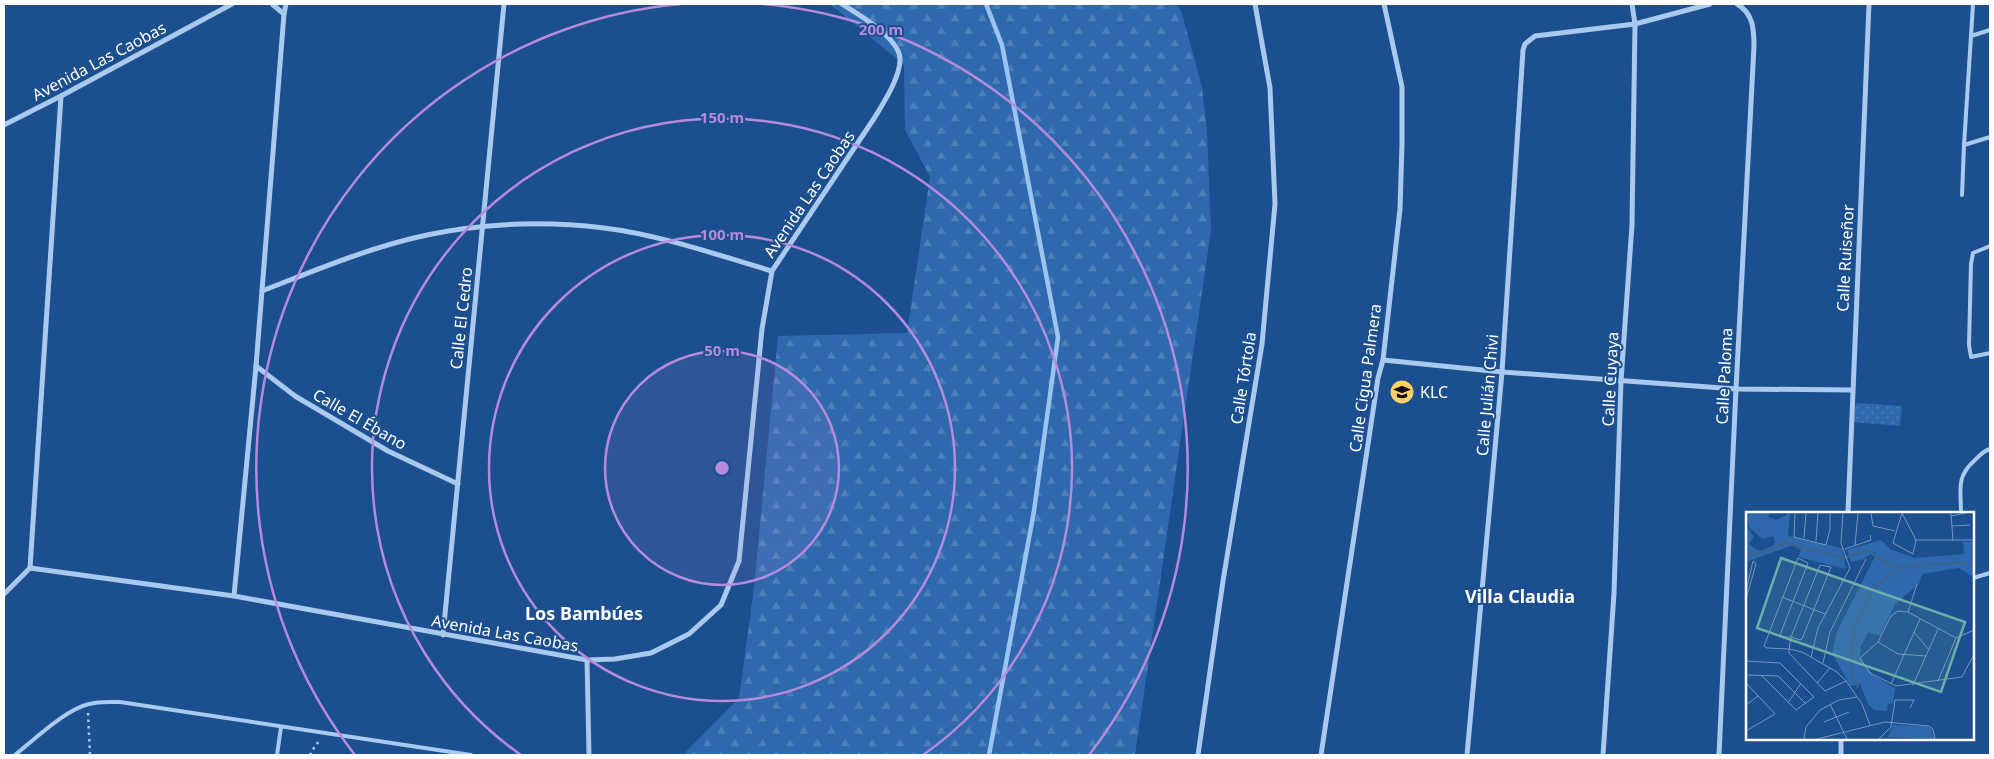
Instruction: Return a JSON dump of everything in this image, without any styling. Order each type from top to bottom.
[{"type":"street","name":"Avenida Las Caobas","points":[[4,124],[61,96],[232,4]]},
{"type":"street","points":[[272,4],[284,14]]},
{"type":"street","points":[[234,596],[256,366],[286,4]]},
{"type":"street","name":"Calle El Cedro","points":[[443,635],[504,4]]},
{"type":"street","name":"Avenida Las Caobas","points":[[30,568],[234,596],[587,660],[615,659],[651,653],[689,634],[721,605],[740,561],[762,329],[772,271],[875,118],[898,71],[900,56],[897,49],[882,32],[842,4]]},
{"type":"street","name":"Calle Tórtola","points":[[1198,755],[1223,581],[1262,344],[1275,204],[1270,88],[1255,4]]},
{"type":"street","name":"Calle Cigua Palmera","points":[[1321,755],[1378,378],[1383,360],[1400,209],[1402,87],[1384,4]]},
{"type":"street","name":"Calle Cuyaya","points":[[1603,755],[1614,593],[1621,381],[1632,224],[1635,24],[1632,4]]},
{"type":"street","points":[[1635,24],[1710,4]]},
{"type":"street","name":"Calle Paloma","points":[[1719,755],[1754,46],[1754,28],[1749,14],[1737,4]]},
{"type":"street","name":"Calle Ruiseñor","points":[[1848,512],[1869,4]]},
{"type":"street","name":"Calle Julián Chivi","points":[[1467,755],[1502,372],[1523,50],[1530,39],[1542,35],[1635,24]]},
{"type":"street","points":[[4,594],[30,568],[61,96]]},
{"type":"street","points":[[262,291],[342,260],[417,238],[483,227],[538,224],[604,228],[656,238],[772,271]]},
{"type":"street","points":[[1383,360],[1502,372],[1736,389],[1852,390]]},
{"type":"street","name":"Calle El Ébano","points":[[256,366],[295,396],[388,451],[458,484]]},
{"type":"street","points":[[587,660],[589,755]]},
{"type":"street","points":[[1841,739],[1841,755]]},
{"type":"lane","points":[[1962,196],[1973,4]]},
{"type":"lane","points":[[1971,36],[1990,30]]},
{"type":"lane","points":[[1964,145],[1990,137]]},
{"type":"lane","points":[[1990,246],[1973,253],[1971,264],[1969,345],[1972,357],[1990,352]]},
{"type":"lane","points":[[1961,512],[1960,478],[1965,468],[1984,451],[1990,449]]},
{"type":"lane","points":[[1974,578],[1990,573]]},
{"type":"lane","points":[[15,755],[74,710],[87,704],[102,701],[120,702],[471,755]]},
{"type":"lane","points":[[277,755],[282,726]]},
{"type":"path","points":[[87,704],[90,755]]},
{"type":"green space","points":[[830,4],[1177,4],[1182,14],[1202,87],[1207,131],[1211,230],[1135,755],[683,755],[739,698],[754,588],[778,336],[907,333],[930,177],[905,130],[904,65]]},
{"type":"green space","points":[[1856,403],[1902,406],[1900,426],[1853,422]]},
{"type":"waterway","points":[[986,4],[1002,45],[1058,337],[1034,511],[989,755]]},
{"type":"place","name":"KLC","points":[[1402,392]]},
{"type":"district","name":"Villa Claudia","points":[[1520,597]]},
{"type":"district","name":"Los Bambúes","points":[[584,614]]}]
